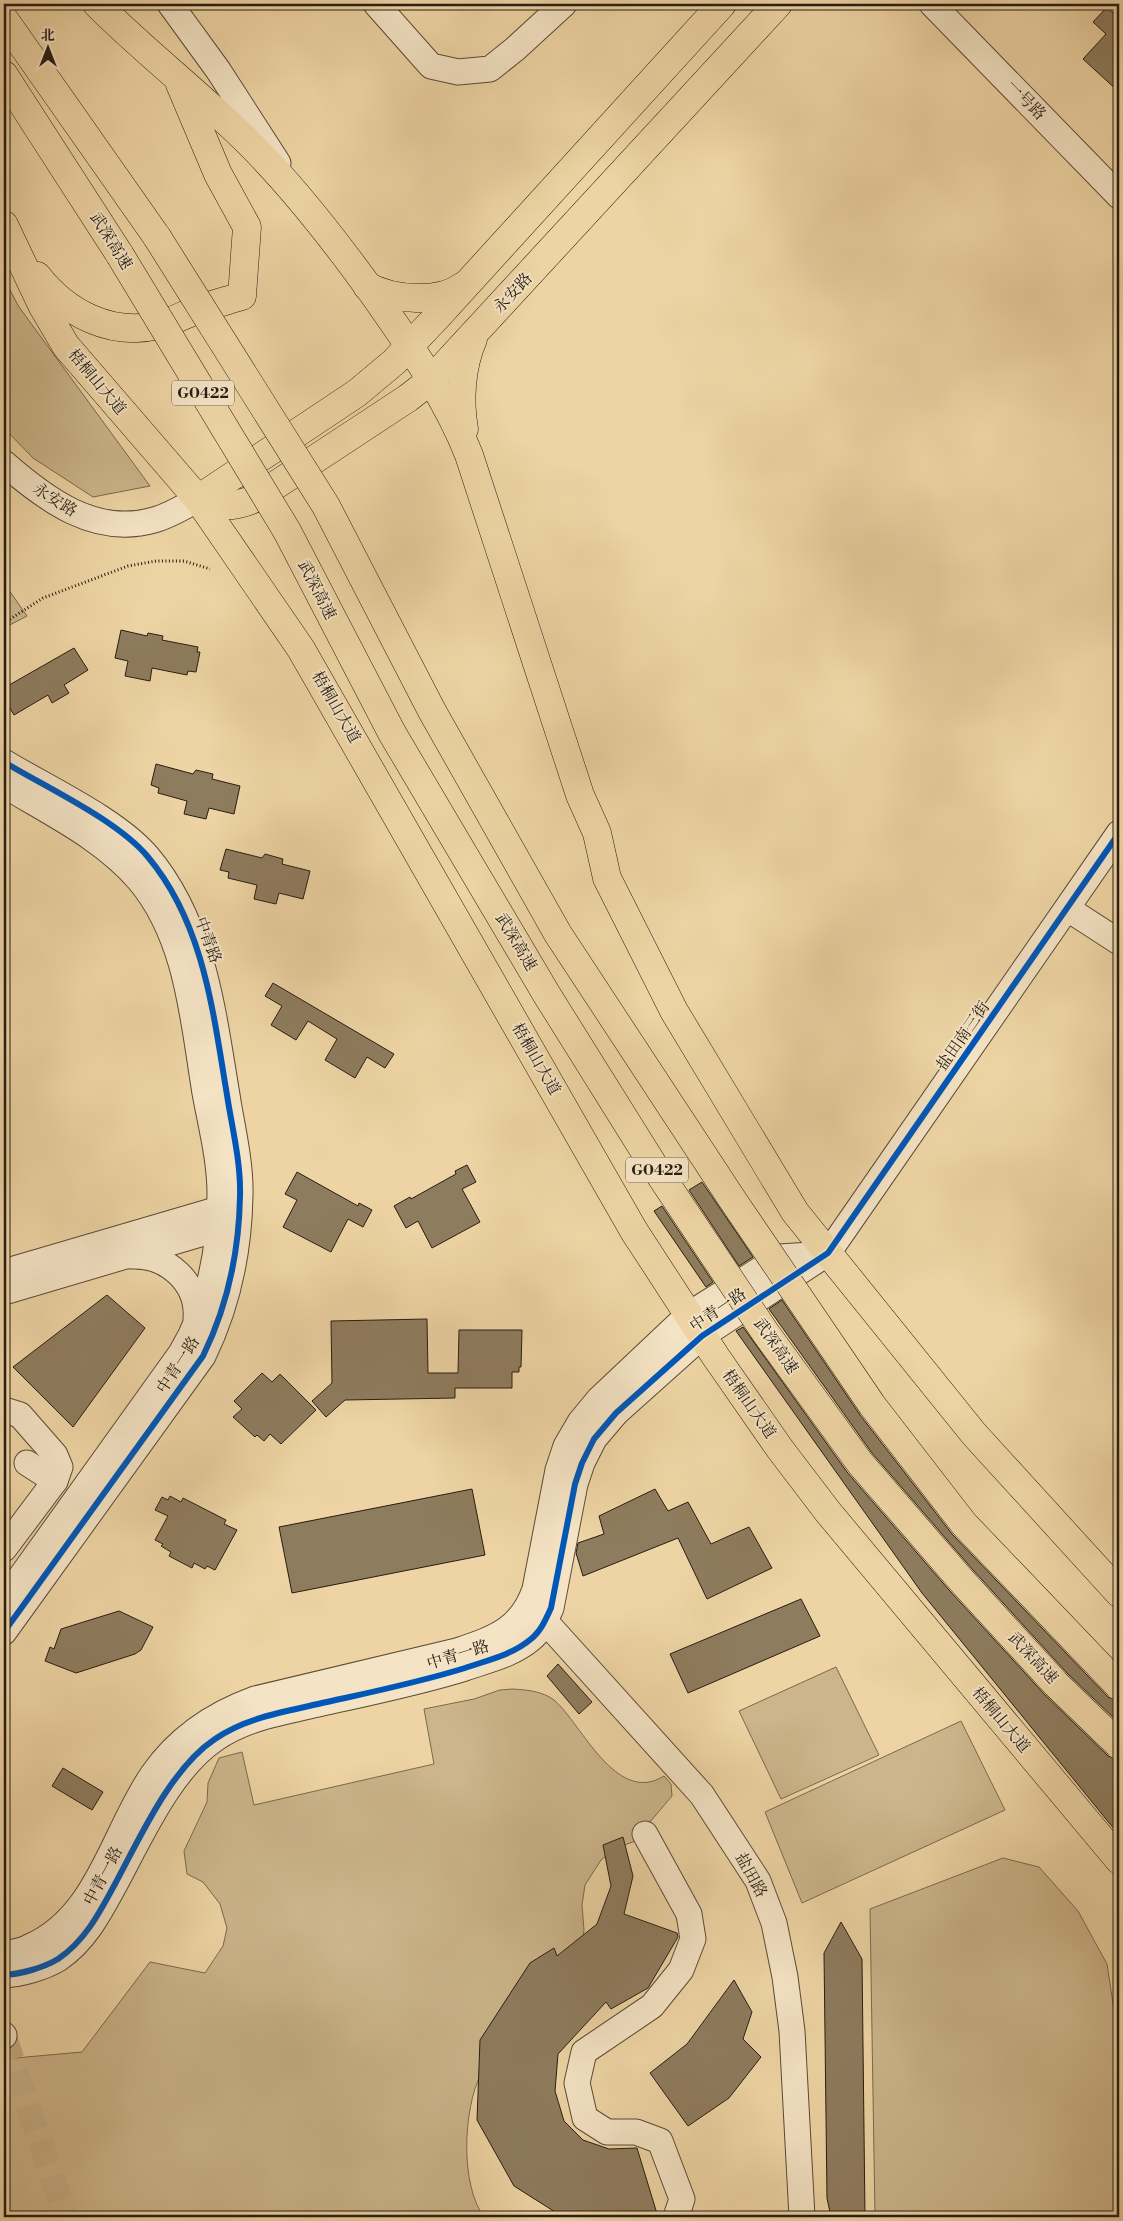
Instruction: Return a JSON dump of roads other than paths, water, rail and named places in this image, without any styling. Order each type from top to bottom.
[{"type":"main road","points":[[97,4],[246,141],[306,207],[367,286],[431,380],[452,416],[469,455],[580,795],[597,832],[607,878],[674,1011],[795,1212],[974,1434],[1119,1593]]},
{"type":"main road","name":"永安路","points":[[198,499],[364,389],[382,374],[465,286],[722,4]]},
{"type":"main road","name":"永安路","points":[[198,499],[218,506],[230,506],[241,505],[256,498],[408,398],[431,380],[778,4]]},
{"type":"main road","name":"G0422","points":[[4,19],[158,237],[326,506],[432,711],[558,934],[732,1199],[872,1405],[964,1524],[1119,1686]]},
{"type":"main road","name":"武深高速","points":[[4,75],[120,255],[287,531],[392,733],[548,995],[652,1164],[749,1308],[860,1463],[961,1580],[1056,1684],[1119,1745]]},
{"type":"main road","points":[[9,235],[55,296],[69,308],[102,324],[130,328],[157,326],[242,296],[247,227],[218,174],[179,80]]},
{"type":"main road","name":"梧桐山大道","points":[[9,235],[43,307],[66,346],[198,499],[301,649],[324,686],[634,1231],[695,1326],[810,1489],[1007,1728],[1119,1860]]},
{"type":"main road","points":[[367,286],[388,294],[423,297],[446,294],[465,286]]},
{"type":"main road","points":[[469,455],[462,421],[461,390],[468,354],[478,330]]},
{"type":"street","points":[[170,4],[218,70],[306,207]]},
{"type":"street","points":[[376,4],[431,66],[458,72],[490,69],[564,4]]},
{"type":"street","name":"一号路","points":[[932,4],[1119,196]]},
{"type":"street","name":"永安路","points":[[4,463],[62,507],[84,517],[106,522],[133,524],[152,521],[198,499]]},
{"type":"street","name":"中青路","points":[[4,762],[103,820],[136,844],[159,871],[179,904],[200,954],[211,1000],[238,1167],[225,1217]]},
{"type":"street","name":"中青路","points":[[4,784],[90,836],[110,852],[139,880],[167,924],[180,961],[191,1012],[218,1165],[225,1217]]},
{"type":"street","name":"盐田南三街","points":[[828,1254],[1119,833]]},
{"type":"street","points":[[1068,909],[1119,942]]},
{"type":"street","points":[[4,1292],[122,1257],[225,1217]]},
{"type":"street","points":[[4,1272],[225,1217]]},
{"type":"street","name":"中青一路","points":[[4,1600],[192,1336],[206,1298],[225,1217]]},
{"type":"street","name":"中青一路","points":[[4,1632],[203,1356],[224,1304],[232,1268],[225,1217]]},
{"type":"street","name":"中青一路","points":[[4,1975],[36,1969],[58,1959],[76,1943],[93,1923],[154,1810],[193,1758],[214,1739],[239,1725],[266,1716],[423,1680],[499,1657],[518,1649],[533,1638],[538,1613],[556,1592],[575,1484],[582,1463],[594,1439],[695,1326],[780,1257],[828,1254]]},
{"type":"street","points":[[122,1257],[140,1256],[156,1260],[171,1267],[183,1278],[194,1293],[196,1301],[196,1318],[192,1336]]},
{"type":"street","points":[[4,1410],[20,1415],[55,1455],[60,1467],[55,1481],[4,1549]]},
{"type":"street","points":[[27,1463],[55,1481]]},
{"type":"street","name":"中青一路","points":[[4,1954],[29,1948],[52,1934],[71,1917],[88,1895],[153,1774],[179,1744],[208,1720],[230,1708],[255,1699],[424,1660],[481,1643],[496,1636],[524,1615],[538,1613]]},
{"type":"street","name":"盐田路","points":[[538,1613],[702,1795],[758,1881],[774,1923],[785,1977],[792,2031],[802,2217]]},
{"type":"street","points":[[645,1834],[689,1914],[693,1939],[681,1970],[652,2006],[584,2052],[577,2083],[585,2118],[607,2132],[636,2132],[660,2141],[682,2199],[676,2217]]},
{"type":"tunnel","points":[[4,2036],[66,2217]]}]
